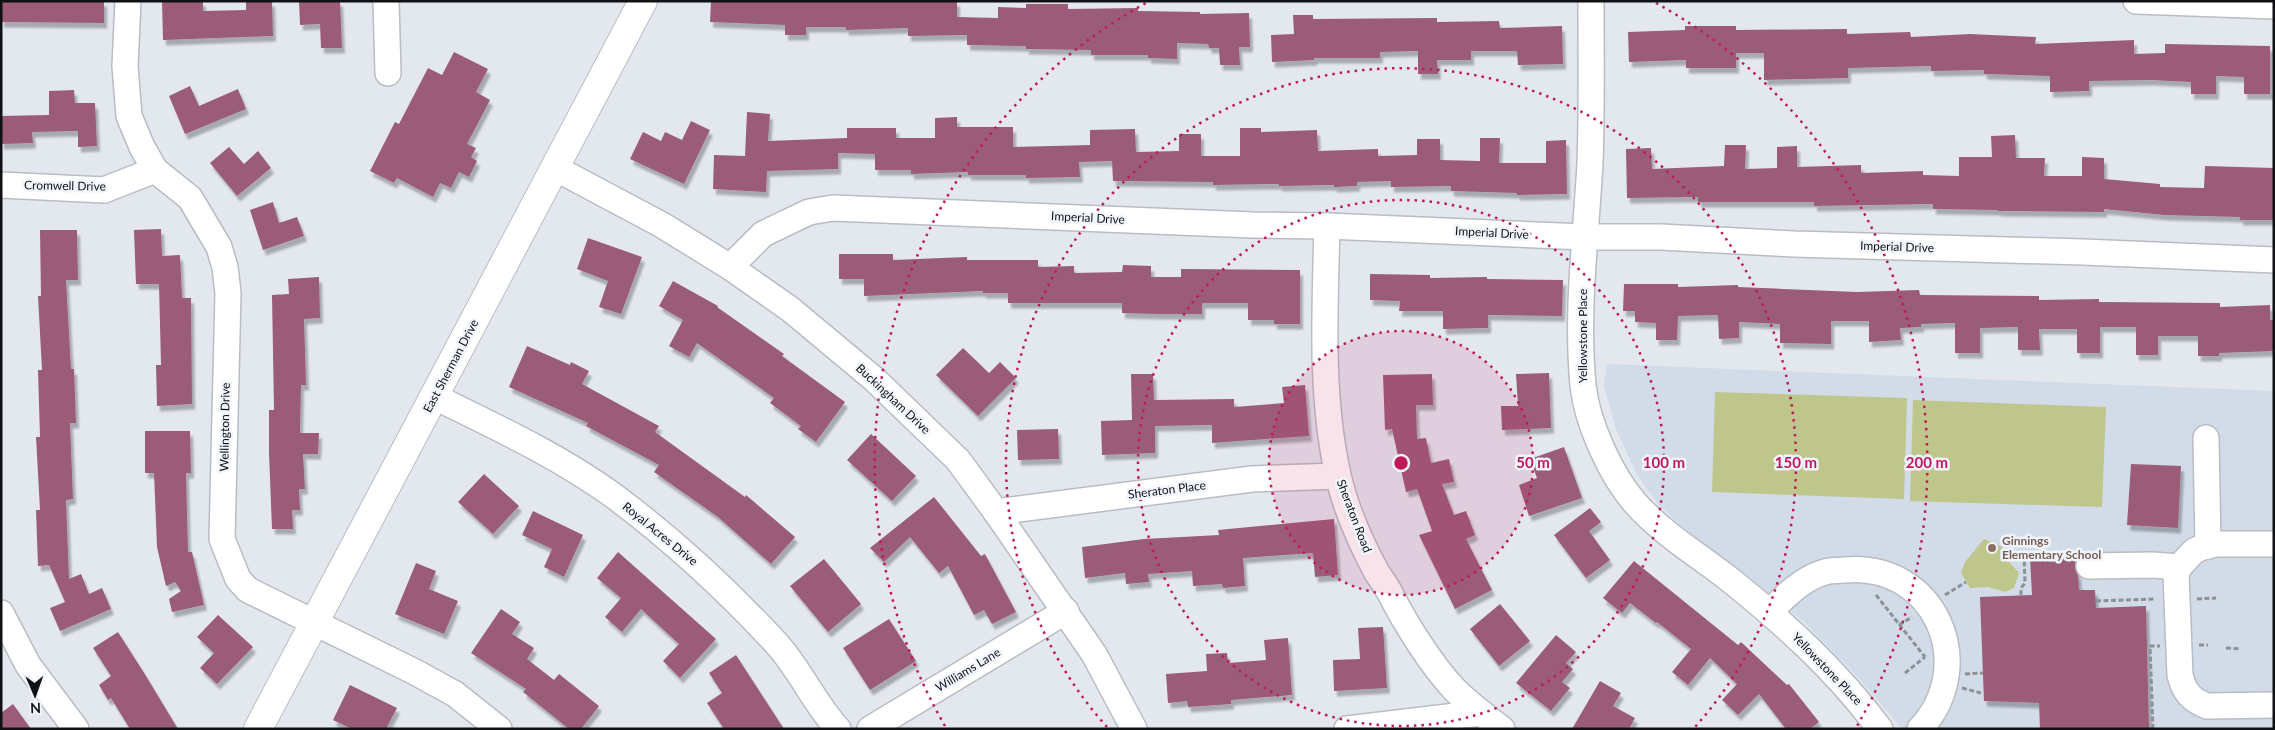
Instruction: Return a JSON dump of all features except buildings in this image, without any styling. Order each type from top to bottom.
[{"type":"main road","name":"East Sherman Drive","points":[[258,729],[643,1]]},
{"type":"street","name":"Wellington Drive","points":[[128,1],[124,66],[129,116],[142,147],[155,170],[190,198],[219,246],[225,267],[228,293],[222,539],[238,579],[248,590],[416,672],[456,694],[499,729]]},
{"type":"street","points":[[386,1],[388,73]]},
{"type":"street","name":"Yellowstone Place","points":[[1591,1],[1590,161],[1581,334],[1583,386],[1594,429],[1615,475],[1636,504],[1697,557],[1770,612],[1842,682],[1880,729]]},
{"type":"street","points":[[2136,1],[2274,6]]},
{"type":"street","name":"Buckingham Drive","points":[[555,168],[662,225],[730,267],[790,309],[874,379],[958,460],[1066,611],[1094,654],[1134,729]]},
{"type":"street","name":"Cromwell Drive","points":[[1,185],[104,190],[155,170]]},
{"type":"street","name":"Imperial Drive","points":[[730,267],[763,234],[809,212],[833,208],[1585,237],[1661,237],[1794,244],[2083,252],[2274,260]]},
{"type":"street","name":"Sheraton Road","points":[[1327,226],[1325,310],[1328,407],[1338,476],[1357,531],[1376,571],[1389,591],[1400,614],[1441,674],[1456,691],[1502,729]]},
{"type":"street","name":"Royal Acres Drive","points":[[435,397],[533,446],[613,496],[668,538],[694,560],[778,645],[838,729]]},
{"type":"street","points":[[2206,438],[2208,546]]},
{"type":"street","name":"Sheraton Place","points":[[996,512],[1252,479],[1338,476]]},
{"type":"street","points":[[2274,544],[2208,546],[2194,551],[2179,567],[2176,576],[2180,676],[2183,689],[2199,703],[2207,706],[2274,705]]},
{"type":"street","points":[[2083,560],[2179,567]]},
{"type":"street","points":[[1770,612],[1796,587],[1824,572],[1856,569],[1876,571],[1892,576],[1906,584],[1929,605],[1941,628],[1948,651],[1945,686],[1932,716],[1920,729]]},
{"type":"street","name":"Williams Lane","points":[[870,729],[1066,611]]},
{"type":"street","points":[[1,613],[28,665],[76,729]]},
{"type":"street","points":[[1347,729],[1481,713]]},
{"type":"path","points":[[2021,596],[2021,588],[2025,583],[2024,554],[2083,560]]},
{"type":"path","points":[[1856,569],[1929,663]]},
{"type":"path","points":[[1940,598],[1966,582]]},
{"type":"path","points":[[2188,599],[2216,598]]},
{"type":"path","points":[[2096,601],[2158,599]]},
{"type":"path","points":[[2153,729],[2149,646],[2168,646]]},
{"type":"path","points":[[2226,648],[2241,648]]},
{"type":"path","points":[[1905,672],[1925,657]]},
{"type":"path","points":[[1960,674],[1983,673]]},
{"type":"path","points":[[1958,686],[1981,693]]},
{"type":"shaded area","name":"Ginnings Elementary School","points":[[1607,364],[2274,391],[2274,729],[1902,729],[1856,675],[1803,621],[1678,523],[1658,504],[1637,475],[1616,429],[1604,386]]},
{"type":"green space","points":[[1715,392],[1907,398],[1904,499],[1712,492]]},
{"type":"green space","points":[[1913,400],[2106,407],[2102,507],[1910,501]]},
{"type":"green space","points":[[1984,539],[2002,547],[2005,557],[2019,573],[2014,588],[2005,592],[1988,587],[1970,588],[1961,573],[1965,562]]},
{"type":"place","name":"Ginnings Elementary School","points":[[1992,548]]}]
